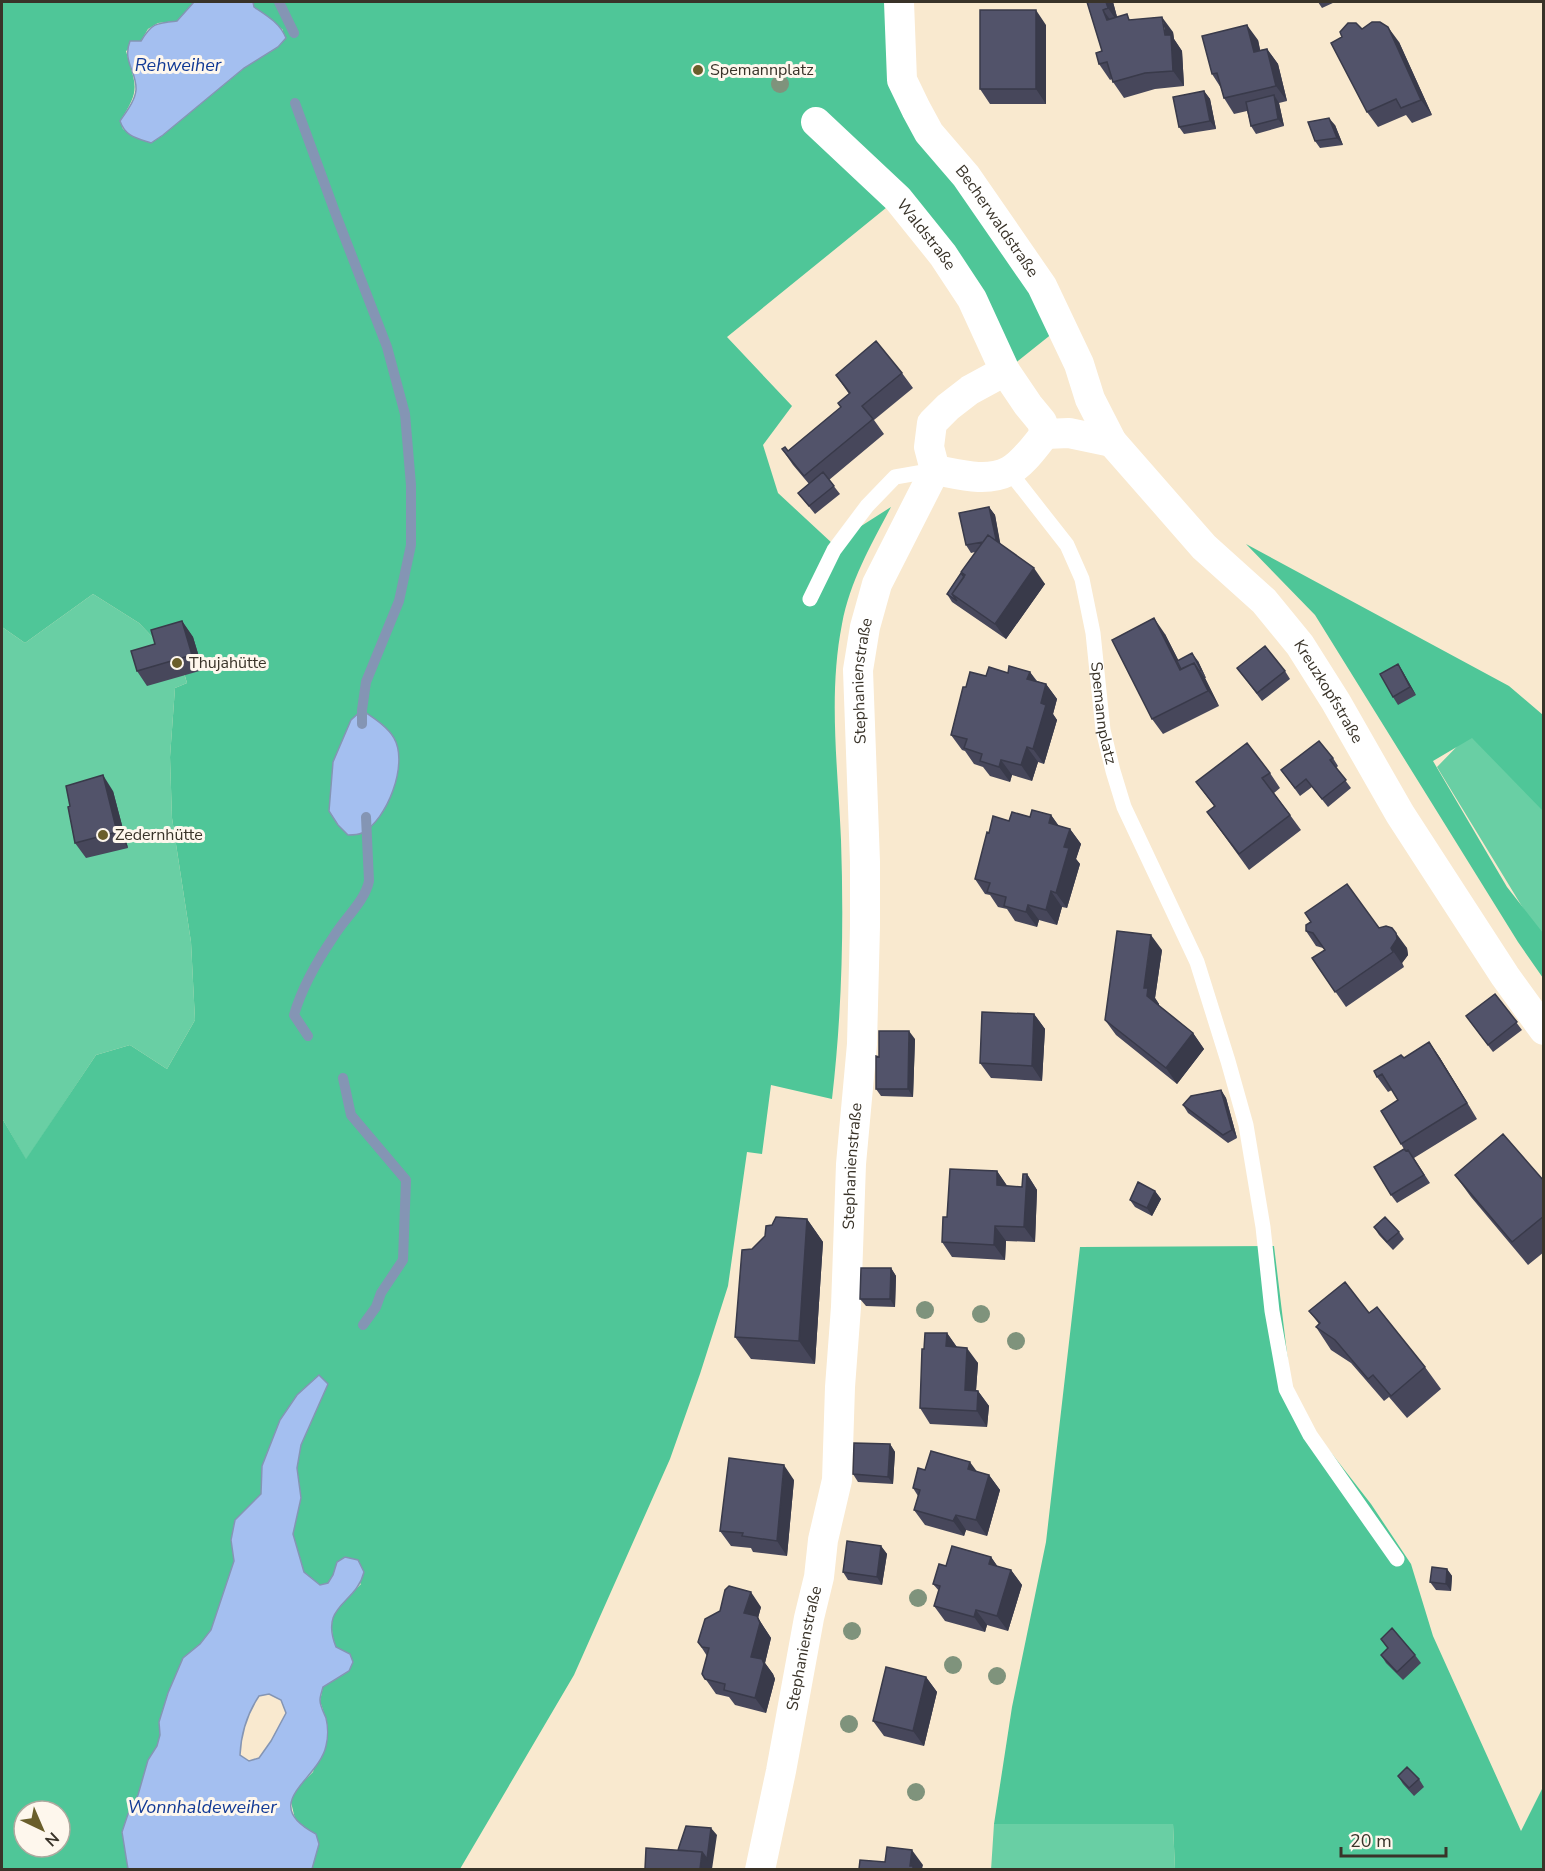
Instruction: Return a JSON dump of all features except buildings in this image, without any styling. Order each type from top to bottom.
[{"type":"street","name":"Becherwaldstraße","points":[[899,2],[902,80],[916,109],[929,133],[966,176],[1042,286],[1079,364],[1090,399],[1112,442]]},
{"type":"street","name":"Waldstraße","points":[[816,122],[897,199],[943,255],[972,299],[1005,371]]},
{"type":"street","points":[[1045,434],[1042,422],[1005,371],[970,390],[948,407],[932,423],[929,447],[935,470],[978,478],[1009,471],[1028,455],[1045,434],[1069,433],[1112,442]]},
{"type":"street","name":"Kreuzkopfstraße","points":[[1112,442],[1204,547],[1264,601],[1300,645],[1336,702],[1406,824],[1505,976],[1544,1030]]},
{"type":"street","name":"Stephanienstraße","points":[[760,1869],[819,1577],[823,1540],[837,1480],[851,1164],[862,1044],[866,862],[858,670],[865,627],[877,584],[935,470]]},
{"type":"lane","points":[[810,599],[834,550],[867,506],[895,477],[935,470]]},
{"type":"lane","name":"Spemannplatz","points":[[1009,471],[1067,545],[1082,579],[1093,633],[1103,730],[1113,771],[1125,807],[1197,962],[1246,1125],[1263,1227],[1272,1311],[1286,1389],[1310,1435],[1397,1559]]},
{"type":"green space","points":[[2,2],[194,2],[177,21],[158,23],[148,29],[141,41],[126,51],[135,88],[131,102],[120,121],[123,129],[151,143],[244,68],[278,47],[283,30],[254,7],[253,2],[895,2],[898,81],[1058,329],[1008,369],[897,199],[727,337],[792,406],[763,445],[778,493],[833,544],[891,507],[850,593],[838,651],[835,732],[841,840],[842,937],[840,1002],[832,1099],[771,1085],[762,1154],[747,1152],[728,1286],[670,1459],[574,1675],[460,1869],[312,1869],[314,1861],[304,1828],[295,1819],[291,1802],[296,1789],[313,1772],[327,1722],[320,1701],[323,1687],[349,1671],[350,1654],[336,1647],[333,1636],[333,1618],[336,1611],[361,1584],[337,1562],[334,1575],[327,1584],[320,1585],[304,1572],[293,1534],[301,1498],[297,1468],[301,1445],[328,1384],[262,1466],[261,1494],[235,1520],[231,1540],[234,1561],[211,1630],[200,1644],[183,1658],[159,1722],[160,1735],[157,1746],[148,1761],[138,1795],[122,1832],[128,1869],[2,1869],[2,1118],[26,1159],[96,1055],[130,1045],[167,1069],[195,1020],[191,942],[172,818],[170,757],[175,688],[187,683],[174,638],[160,645],[139,623],[93,594],[25,643],[2,627]]},
{"type":"green space","points":[[1246,544],[1509,686],[1543,715],[1543,811],[1472,738],[1433,761],[1507,887],[1543,933],[1543,978],[1518,942],[1315,615]]},
{"type":"green space","points":[[93,594],[139,623],[160,645],[173,638],[187,683],[175,688],[170,757],[172,818],[191,942],[195,1020],[167,1069],[130,1045],[96,1055],[26,1160],[2,1118],[2,627],[25,643]]},
{"type":"green space","points":[[1474,729],[1543,790],[1543,941],[1437,767]]},
{"type":"green space","points":[[1274,1246],[1291,1386],[1315,1432],[1371,1504],[1411,1564],[1433,1636],[1521,1831],[1543,1787],[1543,1869],[1175,1869],[1173,1824],[994,1824],[1012,1707],[1046,1542],[1080,1247]]},
{"type":"green space","points":[[994,1824],[1173,1824],[1175,1869],[991,1870]]},
{"type":"water","name":"Rehweiher","points":[[194,2],[253,2],[254,7],[268,16],[286,38],[278,47],[244,68],[151,143],[136,138],[125,130],[120,121],[132,102],[136,90],[128,55],[130,41],[141,41],[155,25],[177,21]]},
{"type":"water","points":[[362,710],[379,722],[394,738],[399,762],[393,790],[380,816],[362,833],[348,835],[329,811],[333,762],[351,720]]},
{"type":"water","name":"Wonnhaldeweiher","points":[[319,1375],[328,1384],[301,1445],[297,1468],[301,1498],[293,1534],[304,1572],[320,1585],[328,1583],[337,1562],[345,1557],[358,1560],[364,1572],[360,1583],[335,1613],[332,1622],[336,1647],[350,1654],[353,1662],[349,1671],[323,1687],[320,1700],[327,1725],[326,1746],[321,1758],[291,1801],[292,1812],[299,1823],[316,1834],[319,1844],[312,1869],[128,1869],[122,1832],[138,1795],[148,1760],[157,1746],[160,1735],[159,1722],[168,1693],[183,1658],[200,1644],[211,1630],[234,1561],[231,1540],[235,1520],[261,1494],[262,1466],[280,1420],[297,1395]],"holes":[[[269,1694],[281,1700],[286,1713],[259,1758],[249,1761],[240,1755],[243,1732],[251,1710],[259,1696]]]},
{"type":"waterway","points":[[279,2],[294,33]]},
{"type":"waterway","points":[[295,103],[387,347],[405,414],[411,485],[411,545],[399,601],[366,682],[362,724]]},
{"type":"waterway","points":[[308,1036],[294,1015],[301,994],[338,929],[359,902],[369,881],[366,817]]},
{"type":"waterway","points":[[343,1078],[351,1115],[406,1180],[403,1260],[363,1325]]},
{"type":"place","name":"Spemannplatz","points":[[698,70]]},
{"type":"place","name":"Thujahütte","points":[[177,663]]},
{"type":"place","name":"Zedernhütte","points":[[103,835]]}]
